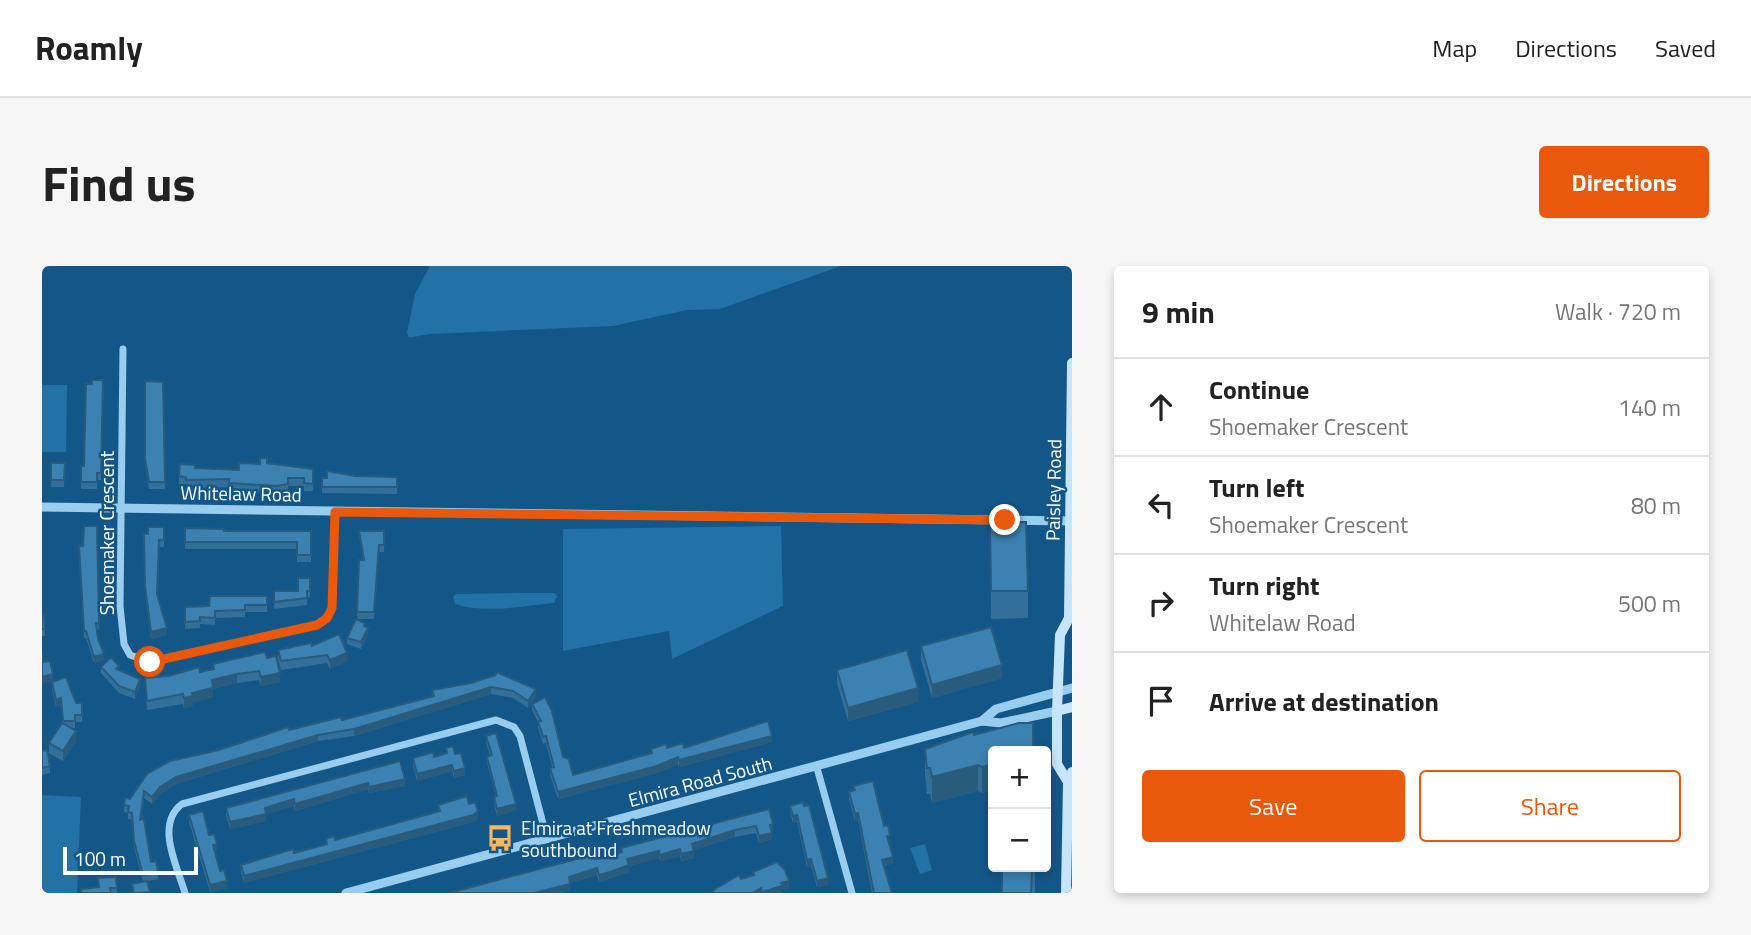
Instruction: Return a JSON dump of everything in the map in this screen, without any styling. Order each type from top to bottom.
[{"type":"main road","name":"Paisley Road","points":[[1066,893],[1070,777],[1057,764],[1057,711],[1060,635],[1070,621],[1072,363]]},
{"type":"main road","name":"Elmira Road South","points":[[1057,711],[1072,707]]},
{"type":"street","name":"Shoemaker Crescent","points":[[123,349],[120,606],[124,644],[130,656],[150,662],[317,625],[327,618],[332,608],[335,512]]},
{"type":"street","name":"Whitelaw Road","points":[[42,507],[1069,520]]},
{"type":"street","name":"Elmira Road South","points":[[982,721],[996,709],[1072,688]]},
{"type":"street","name":"Elmira Road South","points":[[346,893],[817,768],[982,721],[1001,723],[1057,711]]},
{"type":"street","points":[[185,893],[168,829],[169,816],[182,804],[496,720],[514,727],[520,736],[547,839]]},
{"type":"street","points":[[817,768],[852,893]]},
{"type":"shaded area","points":[[430,266],[841,266],[720,309],[687,310],[613,326],[429,334],[409,338],[407,333],[415,294]]},
{"type":"shaded area","points":[[42,385],[67,385],[66,452],[42,452]]},
{"type":"shaded area","points":[[781,526],[783,606],[672,659],[669,631],[563,651],[563,529]]},
{"type":"shaded area","points":[[555,593],[557,596],[554,603],[491,609],[455,604],[453,597],[456,594]]},
{"type":"shaded area","points":[[42,795],[81,797],[77,893],[42,893]]},
{"type":"shaded area","points":[[925,844],[932,870],[920,874],[910,848]]},
{"type":"building","points":[[92,380],[103,380],[101,473],[97,473],[97,482],[81,482],[81,466],[84,466],[86,384],[92,384]]},
{"type":"building","points":[[145,381],[163,382],[165,482],[149,482],[145,459]]},
{"type":"building","points":[[260,458],[267,458],[267,463],[313,469],[313,484],[304,483],[304,478],[288,478],[288,484],[277,486],[229,483],[229,479],[186,480],[186,477],[179,476],[180,464],[195,465],[195,468],[239,470],[239,463],[260,464]]},
{"type":"building","points":[[51,463],[65,463],[64,480],[51,480]]},
{"type":"building","points":[[327,471],[355,476],[397,477],[397,487],[322,487],[322,478],[327,478]]},
{"type":"building","points":[[1026,522],[1028,591],[991,591],[990,523]]},
{"type":"building","points":[[84,526],[97,526],[99,623],[96,623],[104,654],[94,657],[84,631],[79,546],[83,546]]},
{"type":"building","points":[[148,527],[164,527],[164,540],[159,540],[157,594],[167,628],[151,632],[145,586],[144,534],[148,534]]},
{"type":"building","points":[[185,528],[311,531],[311,555],[297,555],[297,542],[185,542]]},
{"type":"building","points":[[359,531],[384,531],[384,545],[379,545],[374,612],[357,612],[359,560],[364,560]]},
{"type":"building","points":[[298,578],[310,578],[307,598],[274,602],[274,591],[298,591]]},
{"type":"building","points":[[210,596],[267,596],[267,605],[245,605],[245,610],[215,611],[215,618],[200,617],[200,621],[185,622],[185,607],[209,606]]},
{"type":"building","points":[[44,616],[45,629],[42,629]]},
{"type":"building","points":[[356,619],[365,623],[364,626],[368,628],[361,642],[347,638]]},
{"type":"building","points":[[991,627],[1002,665],[932,685],[921,646]]},
{"type":"building","points":[[339,634],[347,653],[330,660],[327,655],[281,661],[278,650],[311,643],[312,646]]},
{"type":"building","points":[[907,650],[918,688],[848,708],[837,670]]},
{"type":"building","points":[[265,652],[267,658],[276,656],[280,673],[261,677],[259,671],[237,674],[212,680],[213,688],[192,693],[193,696],[184,698],[183,694],[147,701],[145,678],[169,676],[199,667],[200,672],[214,669],[213,664]]},
{"type":"building","points":[[42,653],[43,662],[50,661],[53,674],[42,677]]},
{"type":"building","points":[[111,657],[119,666],[116,669],[140,679],[135,692],[119,686],[101,667]]},
{"type":"building","points":[[496,672],[536,689],[528,701],[513,691],[491,687],[354,729],[318,735],[176,777],[160,787],[152,797],[144,791],[140,820],[144,819],[151,862],[156,861],[158,872],[143,875],[134,841],[132,813],[128,812],[129,806],[124,805],[125,798],[130,799],[147,774],[170,761],[219,750],[288,727],[289,730],[341,717],[342,720],[434,696],[432,690],[471,683],[496,675]]},
{"type":"building","points":[[66,677],[76,703],[82,703],[82,715],[75,715],[75,721],[63,721],[61,698],[56,700],[52,682]]},
{"type":"building","points":[[545,697],[552,711],[563,757],[569,759],[573,775],[652,753],[651,749],[666,744],[667,748],[683,743],[684,748],[768,721],[772,736],[679,760],[678,757],[657,766],[558,792],[550,768],[554,767],[546,736],[543,737],[538,721],[541,721],[532,704]]},
{"type":"building","points":[[62,723],[76,731],[63,751],[49,743]]},
{"type":"building","points":[[1019,723],[1033,723],[1033,746],[988,746],[988,765],[978,765],[932,777],[930,768],[927,768],[925,749],[973,732],[974,735]]},
{"type":"building","points":[[496,733],[516,804],[497,809],[494,797],[497,796],[487,757],[492,755],[486,736]]},
{"type":"building","points":[[453,746],[455,754],[461,753],[465,768],[454,771],[452,765],[417,774],[413,758],[433,752],[434,757],[447,753],[446,748]]},
{"type":"building","points":[[47,750],[50,766],[42,768],[42,751]]},
{"type":"building","points":[[400,761],[405,779],[369,787],[368,783],[295,804],[294,799],[265,808],[266,814],[230,822],[226,808]]},
{"type":"building","points":[[873,781],[884,826],[888,825],[890,836],[887,836],[893,857],[882,860],[892,893],[874,893],[858,813],[855,814],[849,792],[855,790],[853,786]]},
{"type":"building","points":[[467,796],[469,804],[475,802],[478,811],[473,815],[244,876],[241,865],[293,849],[294,853],[327,844],[326,839],[334,836],[335,840],[440,811],[438,805]]},
{"type":"building","points":[[803,802],[804,806],[809,805],[828,878],[817,881],[811,859],[807,860],[797,815],[793,816],[790,806]]},
{"type":"building","points":[[769,809],[773,824],[770,825],[772,833],[759,836],[756,826],[735,830],[692,844],[694,851],[681,854],[680,849],[660,855],[659,851],[627,859],[629,865],[610,872],[599,875],[597,868],[569,877],[570,884],[534,893],[449,893],[607,851],[608,856],[622,852],[621,848]]},
{"type":"building","points":[[203,811],[209,835],[214,834],[217,844],[213,845],[220,871],[224,870],[227,881],[210,885],[189,815]]},
{"type":"building","points":[[777,862],[785,870],[789,881],[781,883],[782,886],[762,892],[761,888],[752,893],[712,893],[739,875],[741,879],[754,875],[753,872]]},
{"type":"building","points":[[1002,872],[1032,872],[1031,893],[1002,893]]},
{"type":"building","points":[[116,877],[117,888],[110,888],[111,893],[82,893],[81,889],[99,887],[98,878]]},
{"type":"building","points":[[147,881],[150,892],[134,893],[132,884]]},
{"type":"place","name":"Elmira at Freshmeadow southbound","points":[[500,838]]},
{"type":"route","points":[[150,662],[317,625],[327,618],[332,608],[335,512],[1005,520]]}]
